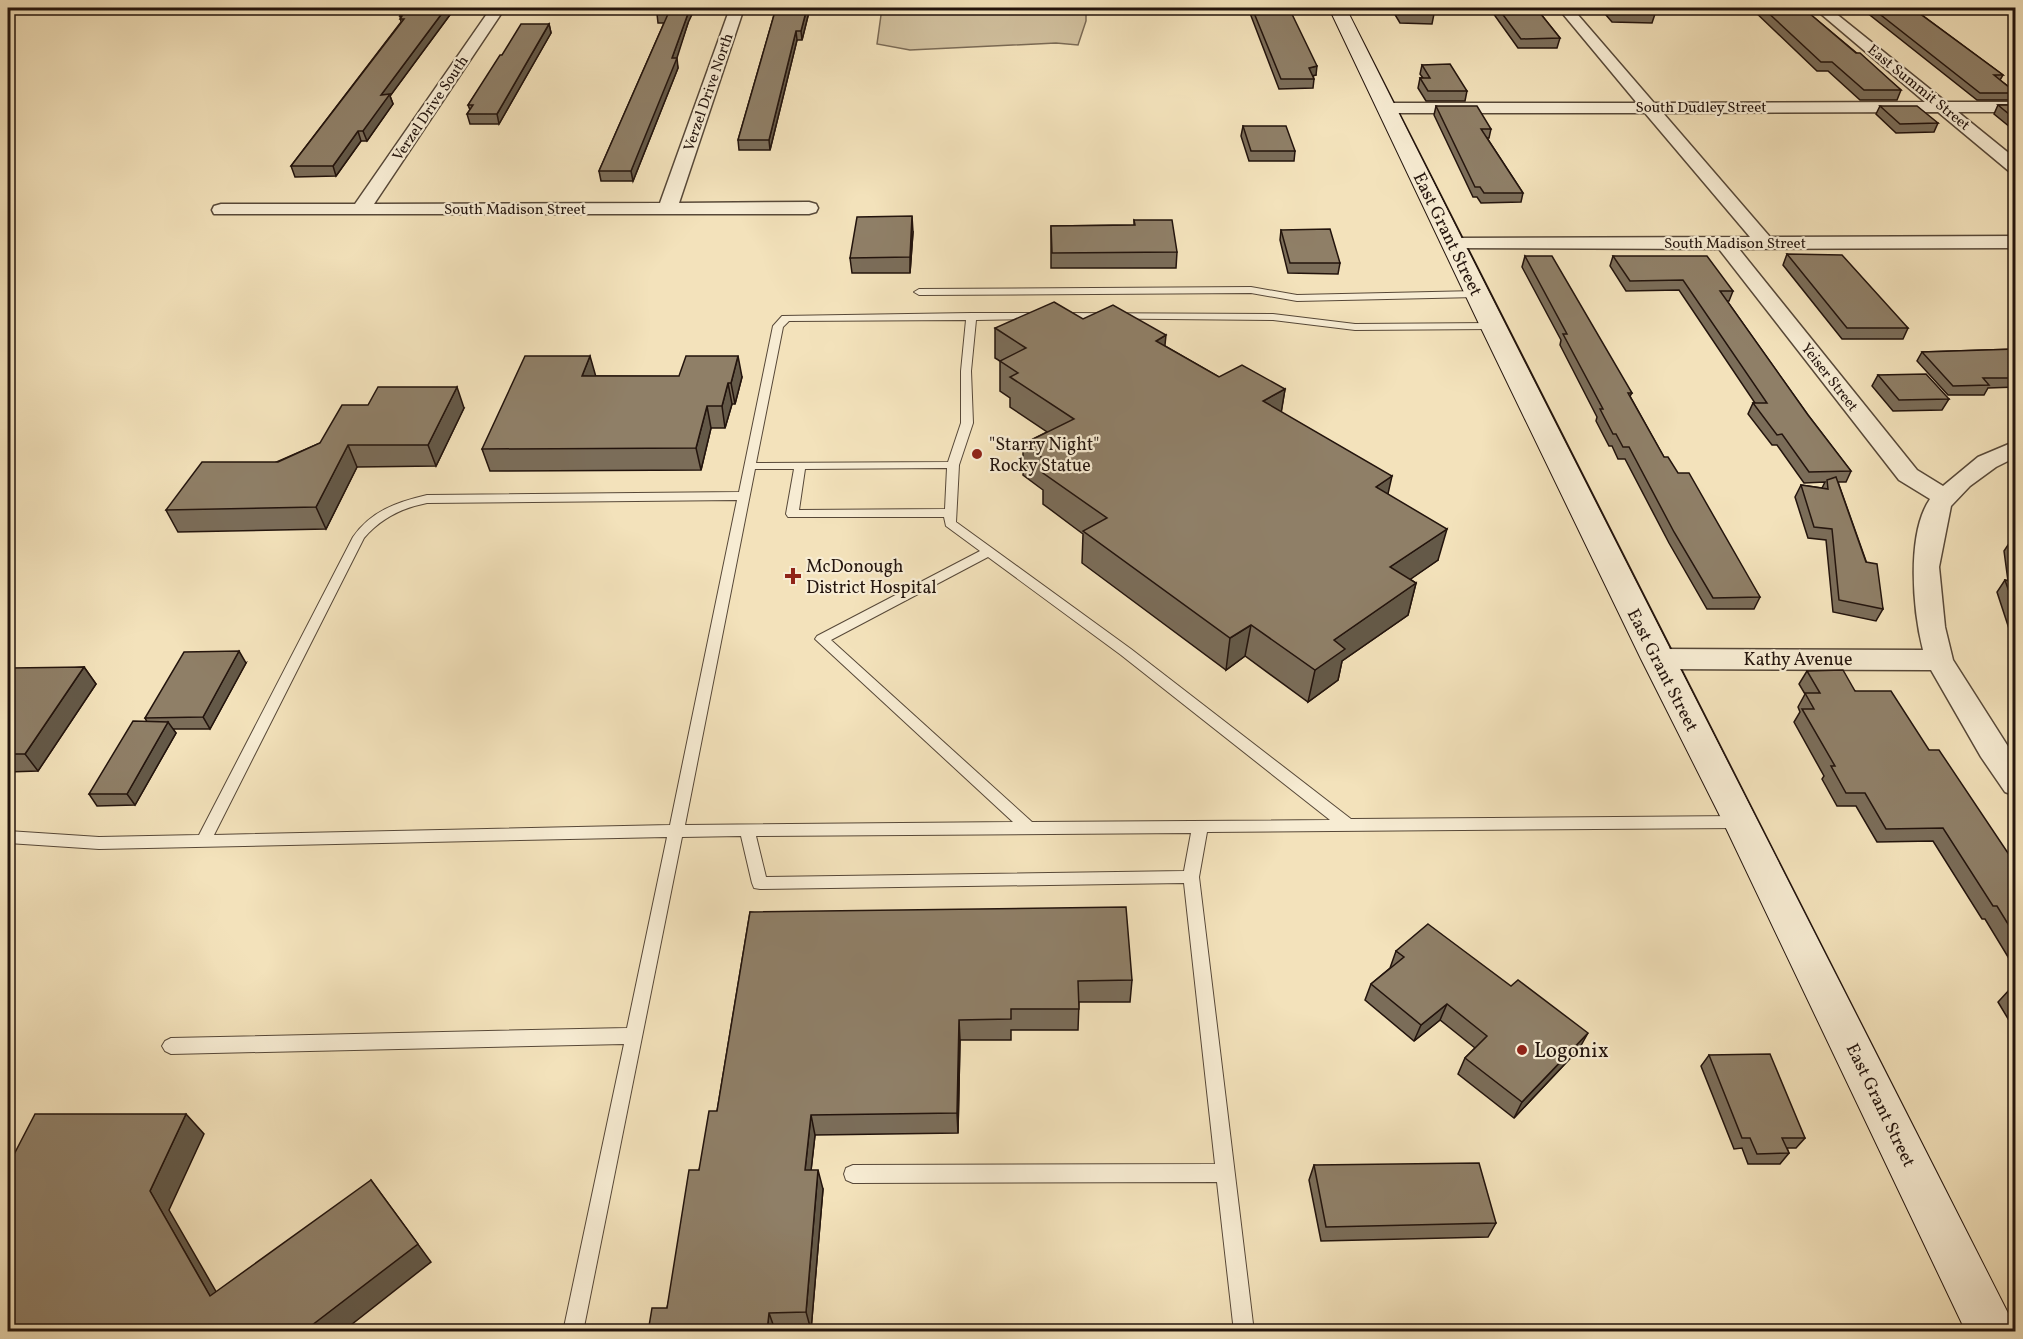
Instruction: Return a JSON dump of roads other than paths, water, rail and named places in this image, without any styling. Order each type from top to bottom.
[{"type":"main road","name":"East Grant Street","points":[[1337,8],[1492,326],[1657,659],[1741,822],[1992,1332]]},
{"type":"street","name":"Verzel Drive South","points":[[361,209],[498,8]]},
{"type":"street","name":"Verzel Drive North","points":[[668,208],[736,8]]},
{"type":"street","points":[[1565,8],[1765,243]]},
{"type":"street","name":"East Summit Street","points":[[1821,8],[2016,168]]},
{"type":"street","name":"South Dudley Street","points":[[1387,108],[2016,107]]},
{"type":"street","name":"South Madison Street","points":[[221,210],[809,208]]},
{"type":"street","name":"South Madison Street","points":[[1454,244],[2016,242]]},
{"type":"street","name":"Yeiser Street","points":[[1725,244],[1908,476],[1945,498]]},
{"type":"street","points":[[2016,448],[1987,462],[1961,482],[1939,504],[1926,567],[1929,616],[1939,660],[1992,749],[2016,784]]},
{"type":"street","name":"Kathy Avenue","points":[[1657,659],[1939,660]]},
{"type":"lane","points":[[919,291],[1251,290],[1297,298],[1477,294]]},
{"type":"lane","points":[[971,316],[966,371],[967,423],[953,465],[950,523],[1126,652],[1349,826]]},
{"type":"lane","points":[[573,1332],[778,326],[786,318],[971,316],[1273,317],[1355,327],[1492,326]]},
{"type":"lane","points":[[749,466],[953,465]]},
{"type":"lane","points":[[800,466],[792,514],[951,513]]},
{"type":"lane","points":[[203,841],[359,537],[368,525],[383,513],[404,504],[426,500],[743,496]]},
{"type":"lane","points":[[989,551],[822,639],[1029,828]]},
{"type":"lane","points":[[8,837],[99,843],[676,831],[1741,822]]},
{"type":"lane","points":[[1200,827],[1191,877],[1244,1332]]},
{"type":"lane","points":[[747,831],[760,883],[1191,877]]},
{"type":"lane","points":[[171,1046],[634,1036]]},
{"type":"lane","points":[[853,1174],[1225,1173]]},
{"type":"place","name":"\"Starry Night\" Rocky Statue","points":[[977,454]]},
{"type":"place","name":"McDonough District Hospital","points":[[793,576]]},
{"type":"place","name":"Logonix","points":[[1522,1050]]}]
